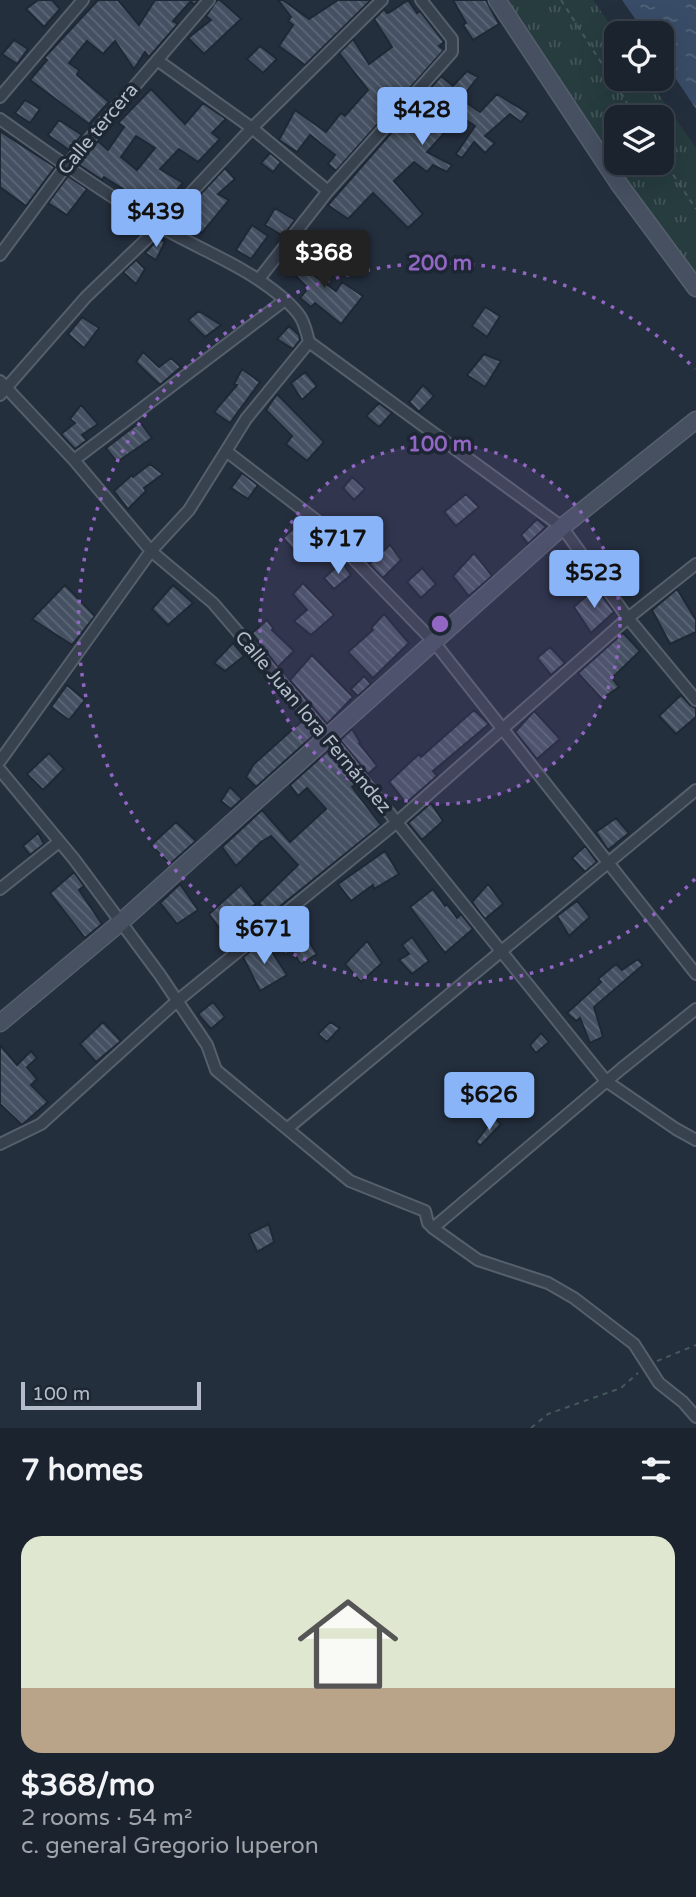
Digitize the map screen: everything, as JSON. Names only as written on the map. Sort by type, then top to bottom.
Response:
[{"type":"main road","points":[[497,0],[619,184],[696,288]]},
{"type":"main road","points":[[0,1023],[121,922],[562,527],[696,420]]},
{"type":"street","points":[[0,97],[83,0]]},
{"type":"street","points":[[2,388],[86,297],[160,226],[251,128],[382,0]]},
{"type":"street","points":[[259,279],[328,191],[452,52],[452,40],[421,0]]},
{"type":"street","name":"Calle tercera","points":[[0,255],[65,167],[205,4]]},
{"type":"street","points":[[158,60],[251,128],[328,191]]},
{"type":"street","points":[[0,120],[65,167],[160,226],[259,279],[305,321],[309,342],[562,527],[628,618],[696,700]]},
{"type":"street","points":[[75,460],[285,300]]},
{"type":"street","points":[[0,761],[151,551],[189,510],[246,419],[309,342]]},
{"type":"street","name":"Calle Juan lora Fernández","points":[[2,388],[75,460],[151,551],[213,603],[328,737],[606,1081],[696,1140]]},
{"type":"street","points":[[226,451],[316,520],[434,642],[696,974]]},
{"type":"street","points":[[1,1141],[41,1124],[177,1001],[397,822],[628,618],[696,564]]},
{"type":"street","points":[[0,770],[121,922],[207,1045],[215,1070],[350,1181],[425,1211],[428,1223],[433,1228],[478,1260],[548,1283],[574,1298],[634,1344],[659,1383],[683,1402],[696,1418]]},
{"type":"street","points":[[288,1128],[696,790]]},
{"type":"street","points":[[0,889],[59,842]]},
{"type":"street","points":[[433,1228],[606,1081],[696,1009]]},
{"type":"path","points":[[561,0],[628,105]]},
{"type":"path","points":[[673,175],[696,209]]},
{"type":"path","points":[[531,1428],[548,1413],[621,1388],[647,1366],[696,1345]]},
{"type":"green space","points":[[497,0],[593,0],[608,21],[604,21],[604,91],[656,91],[666,105],[604,105],[604,155]]},
{"type":"green space","points":[[674,116],[696,148],[696,288],[618,175],[674,175]]},
{"type":"water","points":[[622,0],[696,0],[696,109],[674,76],[674,21],[637,21]]},
{"type":"building","points":[[38,0],[52,0],[60,9],[44,27],[26,9]]},
{"type":"building","points":[[98,0],[118,0],[139,25],[155,0],[199,0],[194,5],[191,1],[173,21],[178,24],[149,57],[145,52],[134,69],[115,41],[103,54],[87,41],[69,63],[79,70],[77,75],[109,102],[89,124],[30,80],[47,60],[44,58]]},
{"type":"building","points":[[217,0],[241,19],[204,54],[188,38],[211,20],[206,16]]},
{"type":"building","points":[[278,0],[283,0],[309,19],[338,0],[371,0],[305,65],[279,46],[293,25],[288,21],[291,17]]},
{"type":"building","points":[[408,0],[444,42],[439,46],[444,50],[336,171],[328,164],[335,155],[310,135],[297,152],[279,140],[295,110],[326,132],[341,113],[345,116],[368,90],[339,53],[353,39],[369,64],[392,47],[374,19],[384,9],[387,13],[390,12]]},
{"type":"building","points":[[453,0],[486,0],[499,24],[473,40],[463,25],[466,23]]},
{"type":"building","points":[[14,40],[28,49],[17,64],[2,54]]},
{"type":"building","points":[[260,46],[277,59],[263,73],[247,59]]},
{"type":"building","points":[[467,71],[478,77],[461,99],[480,112],[497,94],[528,113],[521,122],[510,114],[485,136],[495,143],[485,153],[474,142],[462,158],[456,154],[475,126],[460,116],[427,152],[452,165],[447,172],[433,165],[427,172],[414,162],[394,181],[423,214],[408,228],[373,193],[348,219],[328,205],[441,76],[453,86]]},
{"type":"building","points":[[151,89],[185,124],[203,103],[226,119],[212,133],[220,139],[198,162],[179,149],[160,169],[183,183],[170,197],[174,200],[161,213],[78,164],[98,141],[108,150],[124,127],[118,123]],"holes":[[[136,136],[155,148],[137,170],[121,157]]]},
{"type":"building","points":[[25,100],[40,109],[30,123],[15,113]]},
{"type":"building","points":[[59,120],[82,135],[69,150],[48,135]]},
{"type":"building","points":[[0,131],[55,167],[26,206],[0,187]]},
{"type":"building","points":[[270,153],[281,162],[273,172],[261,163]]},
{"type":"building","points":[[225,168],[235,179],[218,194],[229,200],[202,233],[179,217]]},
{"type":"building","points":[[68,176],[87,189],[67,215],[48,203]]},
{"type":"building","points":[[275,208],[295,220],[283,236],[265,225]]},
{"type":"building","points":[[252,225],[268,236],[251,259],[236,250]]},
{"type":"building","points":[[159,238],[165,242],[156,260],[145,253]]},
{"type":"building","points":[[300,251],[314,261],[307,270],[336,291],[342,282],[363,296],[341,324],[315,303],[311,307],[300,298],[308,288],[285,265]]},
{"type":"building","points":[[136,260],[145,269],[136,284],[123,272]]},
{"type":"building","points":[[485,307],[500,316],[487,337],[472,326]]},
{"type":"building","points":[[199,311],[221,325],[205,337],[188,320]]},
{"type":"building","points":[[82,317],[99,328],[84,348],[68,334]]},
{"type":"building","points":[[289,326],[299,335],[300,340],[293,349],[277,339]]},
{"type":"building","points":[[143,352],[159,367],[171,358],[181,367],[160,385],[136,362]]},
{"type":"building","points":[[484,354],[501,361],[485,387],[467,375]]},
{"type":"building","points":[[242,369],[260,382],[230,423],[214,412],[237,385],[234,384]]},
{"type":"building","points":[[305,372],[317,386],[302,400],[291,383]]},
{"type":"building","points":[[423,385],[434,396],[419,412],[409,402]]},
{"type":"building","points":[[277,394],[324,442],[307,461],[286,444],[292,436],[266,410]]},
{"type":"building","points":[[379,403],[392,413],[379,427],[366,416]]},
{"type":"building","points":[[81,405],[98,424],[82,435],[87,440],[75,449],[61,434],[75,423],[70,419]]},
{"type":"building","points":[[140,422],[152,438],[117,462],[106,448]]},
{"type":"building","points":[[150,464],[163,474],[144,488],[146,491],[128,509],[114,491]]},
{"type":"building","points":[[242,473],[258,485],[248,499],[231,488]]},
{"type":"building","points":[[352,477],[365,489],[354,500],[343,488]]},
{"type":"building","points":[[466,494],[479,507],[456,526],[444,512]]},
{"type":"building","points":[[537,519],[546,527],[528,544],[521,535]]},
{"type":"building","points":[[303,520],[318,533],[297,554],[283,538]]},
{"type":"building","points":[[351,527],[364,536],[353,547],[341,535]]},
{"type":"building","points":[[390,545],[401,560],[383,578],[369,564]]},
{"type":"building","points":[[474,553],[492,576],[469,596],[453,576]]},
{"type":"building","points":[[342,562],[351,575],[334,589],[324,578]]},
{"type":"building","points":[[422,568],[436,584],[421,598],[407,582]]},
{"type":"building","points":[[303,583],[334,615],[311,635],[294,621],[307,610],[293,594]]},
{"type":"building","points":[[65,585],[95,616],[72,645],[32,619]]},
{"type":"building","points":[[173,585],[193,603],[168,625],[152,609]]},
{"type":"building","points":[[596,587],[614,612],[591,633],[574,607]]},
{"type":"building","points":[[677,589],[696,620],[696,632],[670,644],[652,610]]},
{"type":"building","points":[[384,614],[409,643],[373,678],[348,652],[373,630],[371,628]]},
{"type":"building","points":[[267,620],[272,630],[294,651],[278,667],[252,633]]},
{"type":"building","points":[[623,633],[640,651],[612,678],[619,687],[602,699],[578,673]]},
{"type":"building","points":[[233,643],[244,656],[225,671],[214,663]]},
{"type":"building","points":[[550,647],[565,663],[551,675],[537,658]]},
{"type":"building","points":[[312,655],[353,697],[327,724],[290,680]]},
{"type":"building","points":[[364,676],[371,684],[358,696],[351,689]]},
{"type":"building","points":[[67,685],[85,700],[69,720],[51,707]]},
{"type":"building","points":[[681,695],[696,708],[696,717],[676,734],[659,716]]},
{"type":"building","points":[[474,710],[489,724],[433,771],[437,776],[406,803],[389,782]]},
{"type":"building","points":[[534,711],[560,739],[537,759],[515,732]]},
{"type":"building","points":[[303,720],[315,734],[256,787],[246,777],[254,764]]},
{"type":"building","points":[[352,729],[377,766],[368,774],[340,740]]},
{"type":"building","points":[[329,750],[356,784],[352,787],[381,825],[268,916],[259,903],[298,865],[271,836],[236,866],[222,847],[262,810],[290,842],[326,809],[307,788],[298,796],[290,785]]},
{"type":"building","points":[[49,753],[64,769],[43,790],[27,774]]},
{"type":"building","points":[[230,787],[242,799],[231,809],[221,801]]},
{"type":"building","points":[[431,803],[443,821],[422,840],[408,823]]},
{"type":"building","points":[[616,818],[629,833],[608,850],[596,832]]},
{"type":"building","points":[[176,822],[196,841],[170,864],[151,845]]},
{"type":"building","points":[[38,833],[44,844],[30,855],[23,846]]},
{"type":"building","points":[[585,846],[597,862],[585,872],[572,858]]},
{"type":"building","points":[[385,851],[399,874],[374,889],[373,885],[351,901],[338,884]]},
{"type":"building","points":[[74,872],[84,886],[79,890],[102,924],[85,938],[50,893]]},
{"type":"building","points":[[180,884],[198,910],[177,924],[160,903]]},
{"type":"building","points":[[488,884],[503,904],[485,919],[472,902]]},
{"type":"building","points":[[241,885],[256,904],[246,911],[256,927],[232,946],[209,914]]},
{"type":"building","points":[[433,889],[457,918],[461,914],[473,929],[445,953],[410,907]]},
{"type":"building","points":[[577,901],[590,917],[569,936],[557,916]]},
{"type":"building","points":[[293,917],[317,954],[301,964],[277,929]]},
{"type":"building","points":[[412,937],[429,961],[412,974],[399,960],[409,954],[402,945]]},
{"type":"building","points":[[264,940],[287,975],[260,991],[243,957]]},
{"type":"building","points":[[367,941],[382,963],[361,982],[345,964]]},
{"type":"building","points":[[638,959],[643,965],[594,1007],[603,1037],[590,1043],[580,1018],[576,1021],[567,1013],[601,982],[598,979],[616,964],[622,970]]},
{"type":"building","points":[[213,1002],[225,1017],[211,1029],[198,1014]]},
{"type":"building","points":[[103,1022],[121,1041],[96,1062],[80,1044]]},
{"type":"building","points":[[330,1022],[340,1028],[327,1042],[318,1034]]},
{"type":"building","points":[[541,1033],[549,1042],[536,1053],[530,1045]]},
{"type":"building","points":[[0,1045],[17,1065],[31,1051],[37,1058],[27,1067],[37,1079],[31,1085],[48,1102],[22,1125],[0,1104]]},
{"type":"building","points":[[494,1118],[501,1124],[480,1146],[476,1142]]},
{"type":"building","points":[[269,1224],[274,1242],[257,1252],[249,1234]]}]
